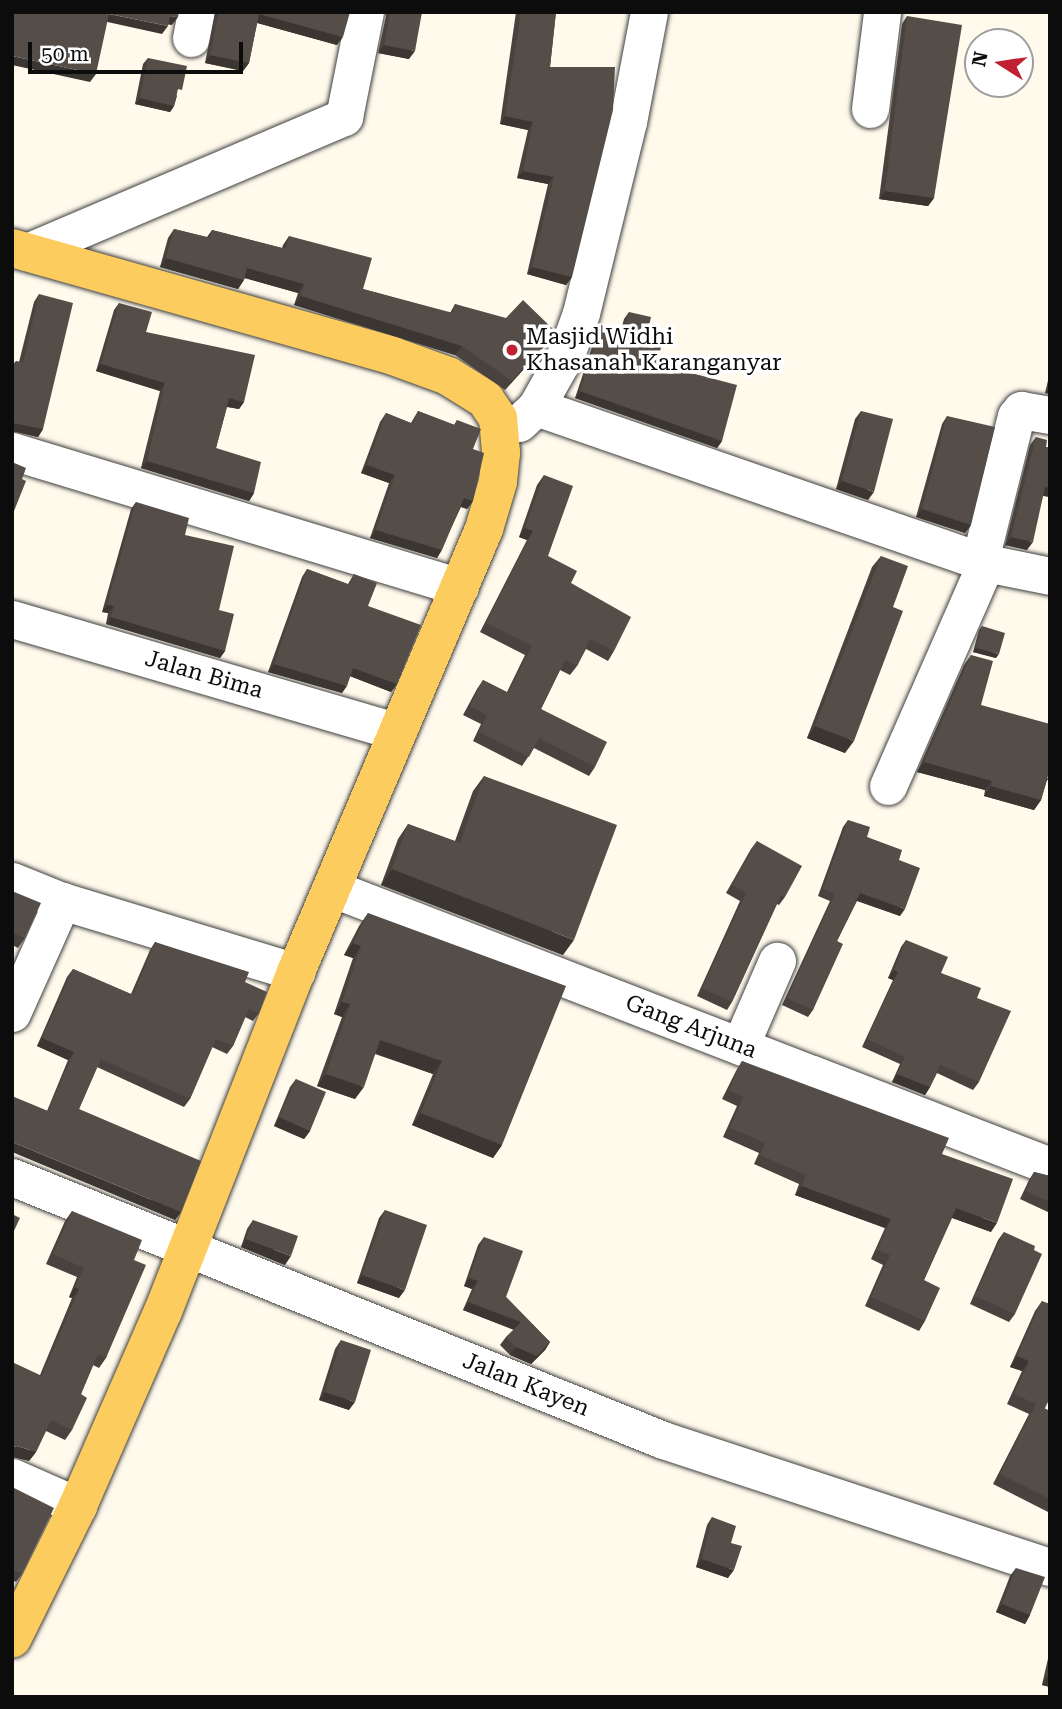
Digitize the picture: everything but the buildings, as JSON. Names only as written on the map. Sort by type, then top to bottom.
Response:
[{"type":"main road","points":[[12,1639],[78,1506],[186,1249],[296,972],[396,731],[460,587],[498,482],[500,440],[498,418],[485,399],[447,376],[20,250]]},
{"type":"street","points":[[20,250],[344,117],[365,12]]},
{"type":"street","points":[[500,440],[536,407],[567,352],[581,313],[628,122],[649,12]]},
{"type":"street","points":[[870,109],[882,12]]},
{"type":"street","points":[[536,407],[983,561],[1050,576]]},
{"type":"street","points":[[888,786],[983,561],[1016,416],[1021,410],[1050,415]]},
{"type":"street","points":[[12,451],[460,587]]},
{"type":"street","name":"Jalan Bima","points":[[12,619],[396,731]]},
{"type":"street","points":[[12,881],[62,901],[296,972]]},
{"type":"street","name":"Gang Arjuna","points":[[331,888],[1050,1166]]},
{"type":"street","points":[[12,1013],[62,901]]},
{"type":"street","points":[[740,1046],[777,961]]},
{"type":"street","name":"Jalan Kayen","points":[[12,1177],[663,1440],[1050,1567]]},
{"type":"street","points":[[12,1477],[78,1506]]},
{"type":"place","name":"Masjid Widhi Khasanah Karanganyar","points":[[512,350]]}]
